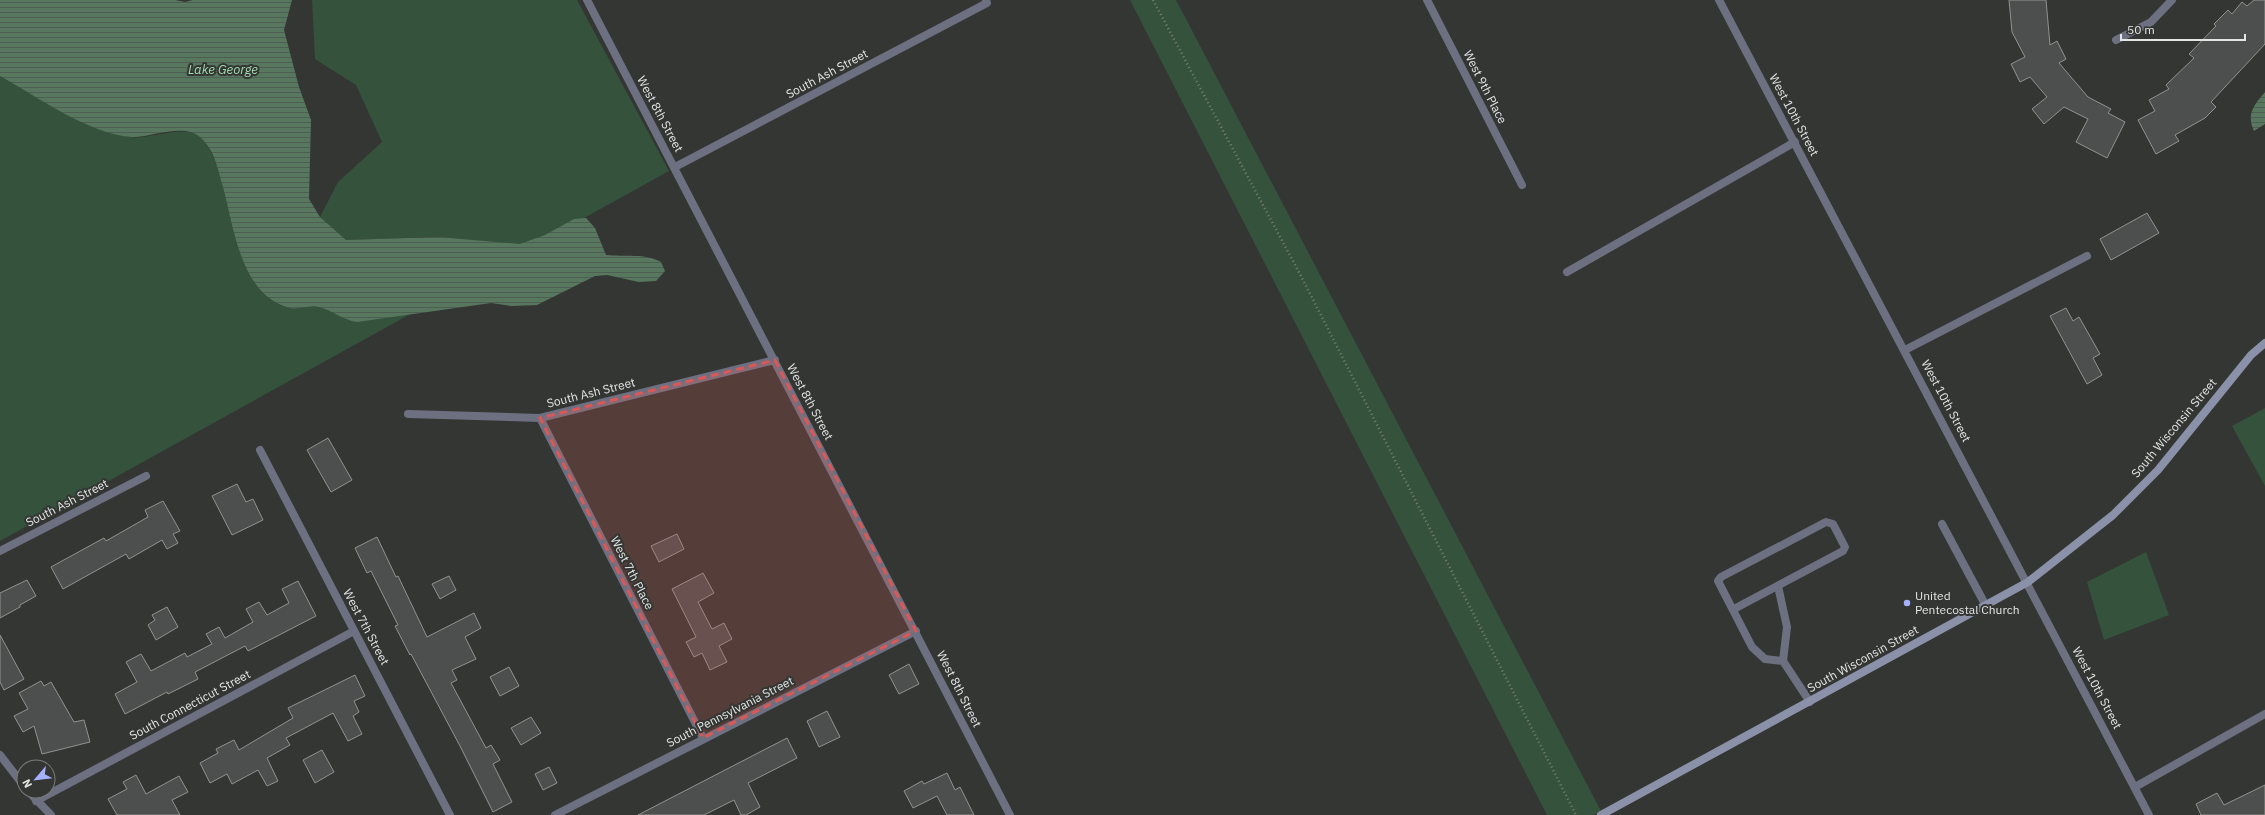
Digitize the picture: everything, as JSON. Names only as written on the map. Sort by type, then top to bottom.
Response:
[{"type":"street","name":"West 8th Street","points":[[587,0],[916,631],[1010,815]]},
{"type":"street","name":"South Ash Street","points":[[675,167],[987,3],[986,0]]},
{"type":"street","name":"West 9th Place","points":[[1427,0],[1522,185]]},
{"type":"street","name":"West 10th Street","points":[[1719,0],[2028,582],[2149,815]]},
{"type":"street","points":[[2116,40],[2151,22],[2172,0]]},
{"type":"street","points":[[1567,272],[1795,142]]},
{"type":"street","points":[[1905,350],[2087,256]]},
{"type":"street","name":"South Wisconsin Street","points":[[1601,815],[2028,582],[2113,515],[2158,470],[2251,355],[2265,343]]},
{"type":"street","name":"South Ash Street","points":[[408,414],[540,418],[775,360]]},
{"type":"street","name":"West 7th Place","points":[[540,418],[703,738]]},
{"type":"street","name":"West 7th Street","points":[[260,450],[450,815]]},
{"type":"street","name":"South Ash Street","points":[[0,551],[146,476]]},
{"type":"street","points":[[1734,609],[1843,551],[1845,547],[1833,524],[1826,522],[1721,577],[1718,581],[1734,609],[1752,648],[1765,659],[1783,661]]},
{"type":"street","points":[[1942,524],[1986,606]]},
{"type":"street","points":[[1778,586],[1787,626],[1783,661],[1810,702]]},
{"type":"street","name":"South Connecticut Street","points":[[36,801],[354,631]]},
{"type":"street","name":"South Pennsylvania Street","points":[[555,815],[703,738],[916,631]]},
{"type":"street","points":[[2135,787],[2265,714]]},
{"type":"street","points":[[0,755],[16,776]]},
{"type":"street","points":[[36,801],[51,815]]},
{"type":"path","points":[[1153,0],[1302,276],[1576,815]]},
{"type":"highlighted area","points":[[775,360],[916,631],[703,738],[540,418]]},
{"type":"shaded area","points":[[312,0],[577,0],[669,171],[0,541],[0,76],[62,112],[112,133],[129,137],[145,137],[172,132],[188,132],[199,136],[208,147],[217,165],[229,203],[240,252],[252,279],[261,291],[272,300],[285,307],[291,308],[306,306],[322,308],[338,314],[348,320],[438,237],[346,240],[320,217],[338,182],[382,142],[356,85],[315,59]]},
{"type":"shaded area","points":[[1130,0],[1176,0],[1601,811],[1594,815],[1547,815]]},
{"type":"shaded area","points":[[2265,408],[2265,486],[2232,426]]},
{"type":"shaded area","points":[[2146,552],[2169,615],[2104,640],[2087,582]]},
{"type":"water","name":"Lake George","points":[[0,0],[175,0],[185,2],[193,0],[292,0],[284,30],[299,87],[311,120],[309,199],[320,217],[346,240],[438,237],[520,244],[545,235],[574,219],[586,218],[595,228],[606,255],[648,257],[661,262],[665,271],[656,281],[639,282],[607,275],[595,276],[537,305],[511,306],[491,303],[357,322],[318,307],[286,307],[271,299],[258,288],[249,273],[241,256],[215,161],[206,143],[194,133],[185,131],[131,137],[98,129],[63,113],[0,76]]},
{"type":"water","points":[[2265,92],[2265,124],[2254,131],[2251,120],[2252,110]]},
{"type":"building","points":[[2009,0],[2046,0],[2050,45],[2057,41],[2066,59],[2059,63],[2088,97],[2111,109],[2108,113],[2125,122],[2107,158],[2076,142],[2088,119],[2064,107],[2044,124],[2032,109],[2047,97],[2030,77],[2020,82],[2011,64],[2025,57],[2012,32]]},
{"type":"building","points":[[2254,0],[2265,0],[2265,44],[2211,102],[2216,107],[2205,118],[2175,135],[2179,141],[2156,154],[2138,120],[2155,111],[2149,100],[2169,89],[2166,85],[2194,58],[2189,54],[2216,26],[2214,24],[2228,10],[2232,14],[2242,2],[2247,6]]},
{"type":"building","points":[[2147,213],[2159,233],[2111,260],[2100,239]]},
{"type":"building","points":[[2066,308],[2073,321],[2079,317],[2100,354],[2093,358],[2102,375],[2087,384],[2050,316]]},
{"type":"building","points":[[328,438],[352,480],[331,492],[307,450]]},
{"type":"building","points":[[237,484],[246,502],[253,499],[263,520],[232,535],[212,496]]},
{"type":"building","points":[[163,501],[180,531],[173,534],[178,543],[167,549],[162,540],[129,559],[126,554],[63,589],[51,567],[104,538],[106,541],[148,517],[145,510]]},
{"type":"building","points":[[677,534],[684,549],[659,562],[651,546]]},
{"type":"building","points":[[377,537],[396,577],[398,576],[427,637],[474,613],[481,628],[465,637],[476,659],[452,670],[457,680],[451,683],[486,748],[491,745],[500,760],[493,764],[512,802],[493,812],[460,746],[395,626],[398,625],[371,571],[367,573],[355,548]]},
{"type":"building","points":[[703,573],[714,593],[698,602],[712,629],[724,623],[732,639],[719,646],[727,662],[710,670],[702,653],[694,657],[686,642],[696,637],[672,589]]},
{"type":"building","points":[[449,576],[456,590],[440,599],[432,584]]},
{"type":"building","points":[[27,580],[36,596],[0,618],[0,593]]},
{"type":"building","points":[[298,581],[316,616],[248,651],[245,646],[195,672],[198,679],[168,694],[167,692],[125,714],[115,694],[137,682],[126,662],[141,654],[151,671],[185,653],[187,657],[212,644],[206,634],[219,627],[225,638],[253,622],[246,609],[259,602],[267,615],[289,603],[282,589]]},
{"type":"building","points":[[167,607],[178,627],[156,640],[148,625],[155,620],[152,615]]},
{"type":"building","points":[[0,635],[24,679],[4,690],[0,682]]},
{"type":"building","points":[[909,664],[919,684],[899,694],[889,675]]},
{"type":"building","points":[[509,667],[519,686],[500,696],[490,677]]},
{"type":"building","points":[[355,675],[365,696],[354,701],[359,712],[353,716],[362,734],[348,741],[333,713],[286,738],[290,745],[267,758],[278,781],[267,786],[258,770],[232,784],[227,774],[210,783],[200,763],[218,753],[216,749],[234,740],[239,750],[293,718],[288,708]]},
{"type":"building","points":[[41,681],[44,686],[51,682],[74,722],[84,720],[90,742],[42,754],[34,726],[23,732],[14,716],[28,709],[19,693]]},
{"type":"building","points":[[827,711],[840,737],[819,747],[807,721]]},
{"type":"building","points":[[531,717],[541,733],[521,745],[511,728]]},
{"type":"building","points":[[787,738],[797,758],[748,783],[760,807],[746,815],[741,815],[734,800],[704,815],[638,815]]},
{"type":"building","points":[[322,750],[334,772],[315,783],[303,760]]},
{"type":"building","points":[[549,767],[557,783],[543,790],[535,774]]},
{"type":"building","points":[[947,773],[955,790],[960,787],[974,815],[947,815],[937,796],[913,808],[904,791],[922,781],[924,784]]},
{"type":"building","points":[[136,775],[146,794],[179,776],[188,792],[172,800],[180,815],[117,815],[108,799],[127,789],[123,782]]},
{"type":"building","points":[[2265,785],[2265,815],[2201,815],[2196,804],[2217,793],[2224,805]]},
{"type":"place","name":"United Pentecostal Church","points":[[1907,603]]}]
